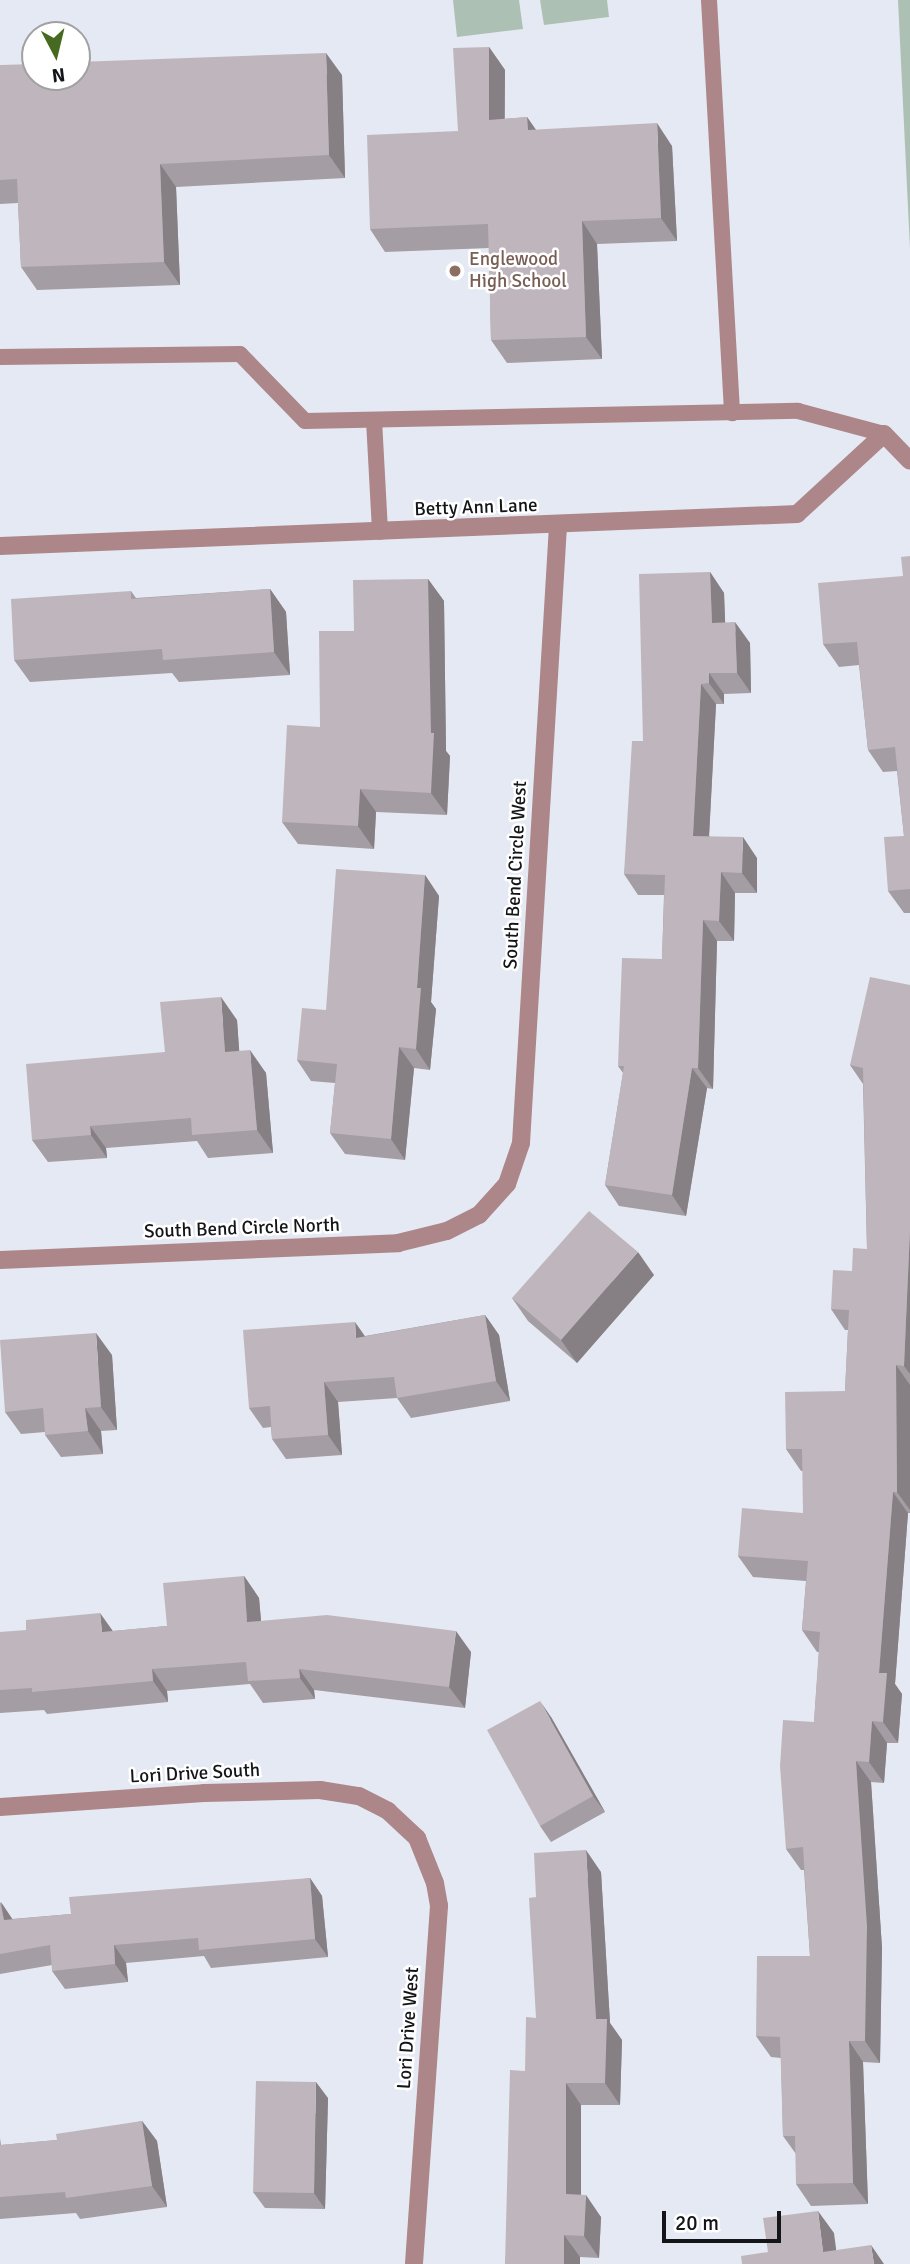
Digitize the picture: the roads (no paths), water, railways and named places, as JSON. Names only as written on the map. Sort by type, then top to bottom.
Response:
[{"type":"street","points":[[884,434],[910,461]]},
{"type":"street","name":"Betty Ann Lane","points":[[0,546],[558,526],[797,514],[884,434]]},
{"type":"street","name":"South Bend Circle West","points":[[480,1215],[507,1184],[521,1143],[558,526]]},
{"type":"street","name":"South Bend Circle North","points":[[0,1259],[398,1243],[447,1231],[480,1215]]},
{"type":"street","name":"Lori Drive South","points":[[0,1807],[204,1793],[320,1790],[359,1796],[388,1811]]},
{"type":"street","name":"Lori Drive West","points":[[388,1811],[417,1838],[435,1883],[439,1906],[414,2264]]},
{"type":"lane","points":[[709,0],[732,413]]},
{"type":"lane","points":[[0,357],[240,355],[305,421],[798,411],[884,434]]},
{"type":"lane","points":[[374,420],[380,532]]},
{"type":"place","name":"Englewood High School","points":[[455,271]]}]
